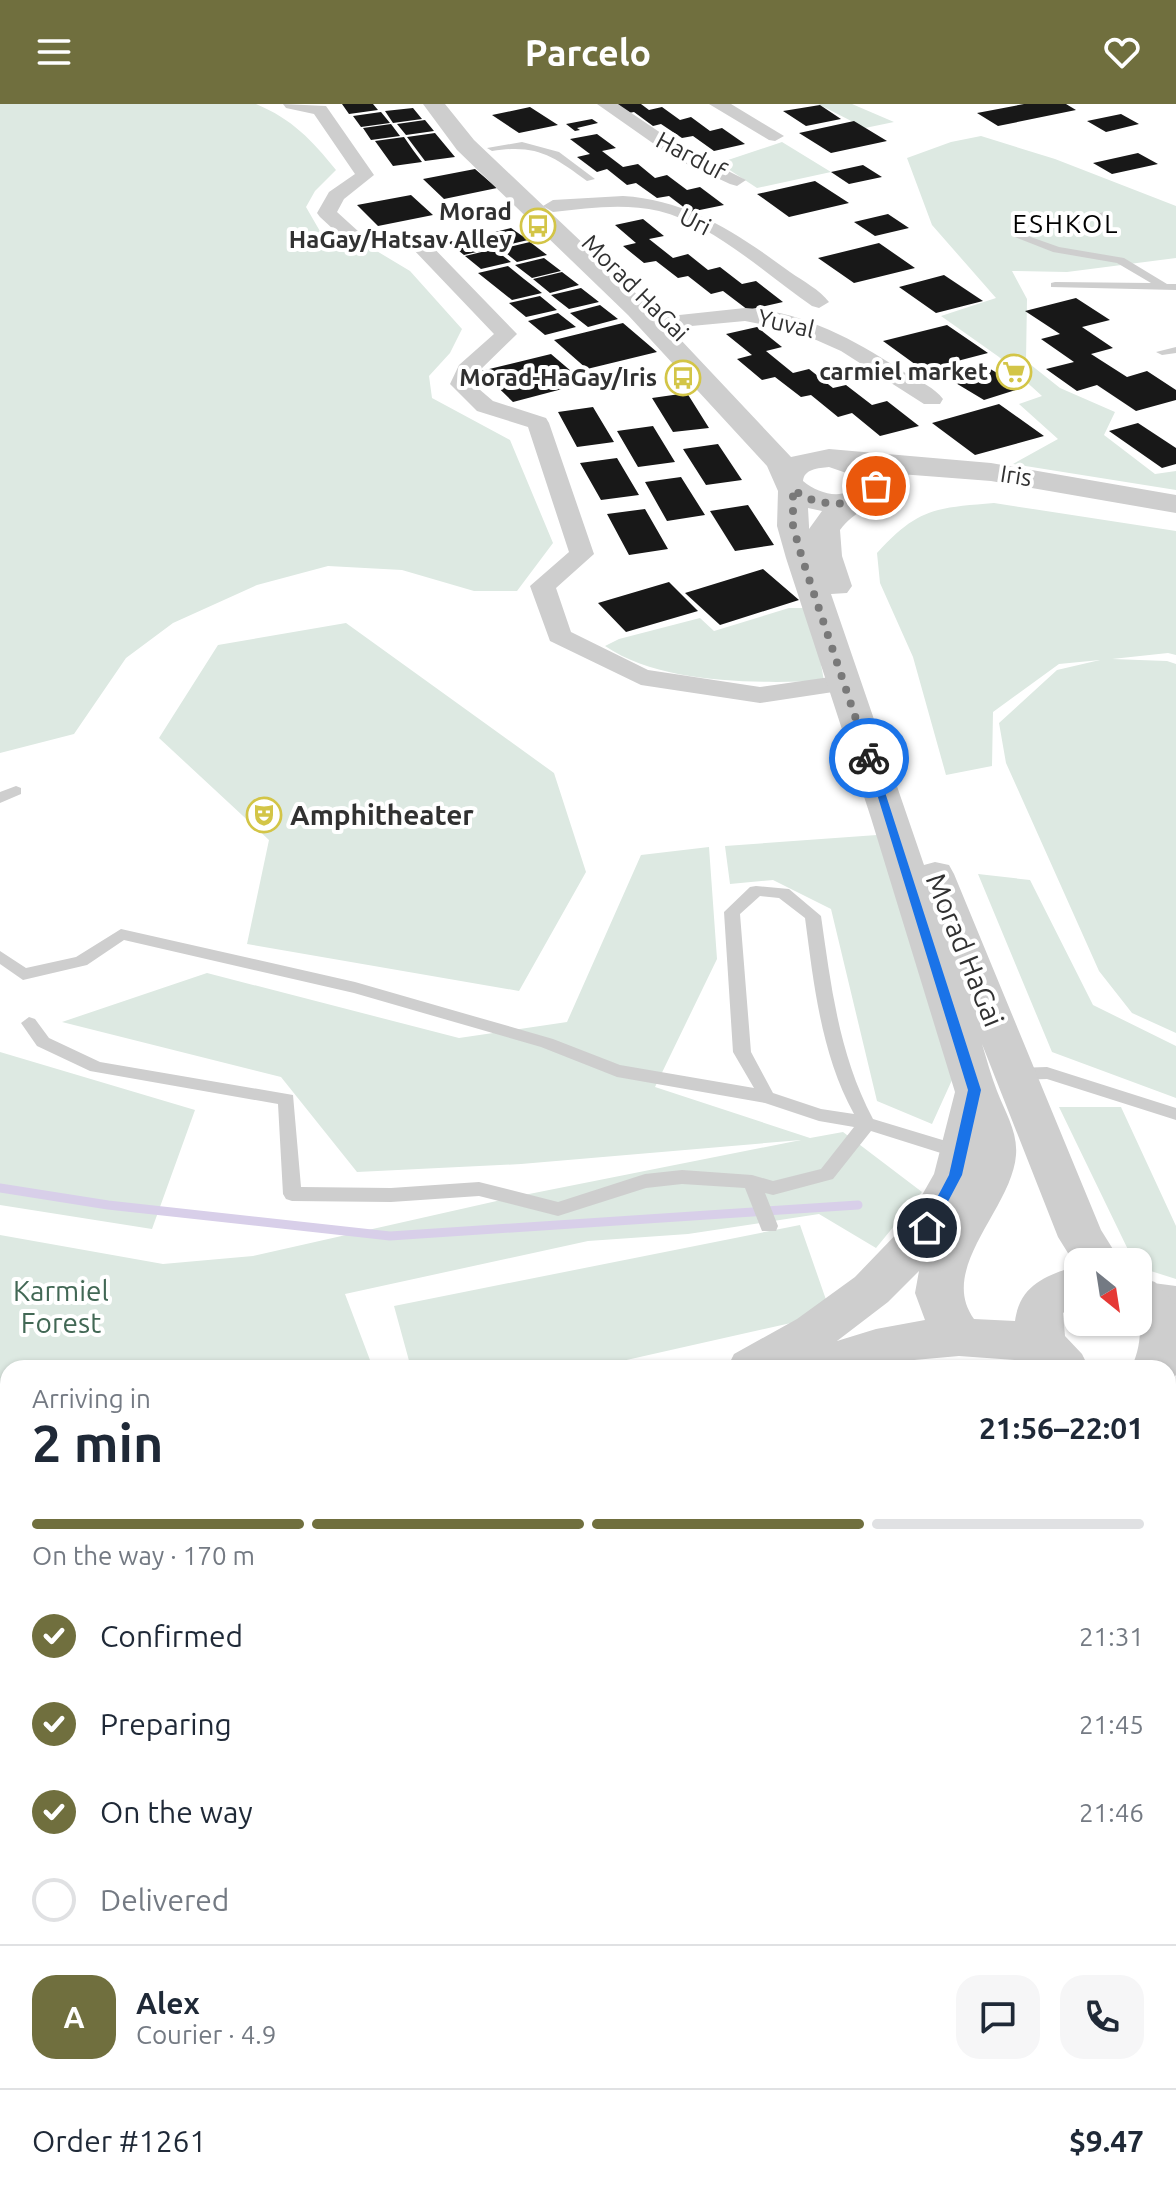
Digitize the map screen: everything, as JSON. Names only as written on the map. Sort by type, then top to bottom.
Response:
[{"type":"street","points":[[292,104],[320,110],[365,175],[336,196],[327,213],[353,237],[418,243],[506,334],[467,370],[461,384],[485,406],[538,423],[582,554],[543,586],[559,636],[641,677],[760,695],[844,683]]},
{"type":"street","name":"Morad HaGai","points":[[434,104],[464,142],[654,325],[729,405],[791,482],[793,526],[844,683],[995,1082],[1088,1248]]},
{"type":"street","name":"Morad HaGai","points":[[453,104],[492,148],[670,322],[792,447],[839,461]]},
{"type":"street","name":"Harduf","points":[[606,104],[680,154],[737,180]]},
{"type":"street","points":[[718,104],[775,136]]},
{"type":"street","name":"Uri","points":[[553,206],[605,200],[655,205],[690,216],[819,302]]},
{"type":"street","name":"Yuval","points":[[670,322],[722,315],[757,315],[819,330],[932,399]]},
{"type":"street","points":[[791,482],[800,464],[839,461],[864,467],[877,480],[862,497]]},
{"type":"street","name":"Iris","points":[[839,461],[991,472],[1176,504]]},
{"type":"street","name":"Iris","points":[[791,482],[806,498],[821,502],[862,497],[935,481],[971,481],[1176,519]]},
{"type":"street","points":[[826,556],[856,521],[879,506],[919,494],[1003,487]]},
{"type":"street","name":"Morad HaGai","points":[[862,497],[835,515],[824,530],[826,556],[913,817],[995,1082],[991,1123],[994,1156],[964,1180],[937,1292],[946,1315],[961,1337]]},
{"type":"street","points":[[766,1360],[841,1315],[878,1285],[914,1249],[941,1207],[964,1180],[995,1082]]},
{"type":"street","points":[[1054,1356],[1037,1329],[1038,1313],[1045,1300],[1064,1288]]},
{"type":"street","points":[[1152,1297],[1176,1300]]},
{"type":"street","points":[[1152,1306],[1163,1320],[1168,1337],[1164,1360]]},
{"type":"street","points":[[839,1360],[881,1345],[961,1337],[1015,1339],[1054,1356]]},
{"type":"lane","points":[[492,148],[518,143],[536,144],[551,150],[590,179]]},
{"type":"lane","points":[[1105,215],[1031,230],[1020,237],[1057,250],[1120,260],[1163,286]]},
{"type":"lane","points":[[1055,285],[1176,287]]},
{"type":"lane","points":[[1162,352],[1176,350]]},
{"type":"lane","points":[[0,798],[16,791]]},
{"type":"lane","points":[[767,1097],[742,1052],[732,912],[756,891],[783,893],[813,916],[836,1054],[851,1097],[867,1123]]},
{"type":"lane","points":[[0,956],[23,974],[81,961],[121,934],[355,988],[547,1043],[617,1071],[767,1097],[819,1115],[867,1123],[964,1180]]},
{"type":"lane","points":[[29,1023],[43,1042],[96,1067],[287,1099],[292,1194],[360,1196],[479,1189],[558,1209],[645,1181],[682,1177],[752,1182],[773,1188],[827,1174],[867,1123]]},
{"type":"lane","points":[[995,1082],[1047,1073],[1176,1114]]},
{"type":"lane","points":[[752,1182],[769,1226]]},
{"type":"green space","points":[[0,104],[256,104],[280,116],[310,140],[336,170],[315,191],[306,207],[321,233],[338,242],[375,250],[410,271],[462,329],[450,353],[429,376],[432,398],[510,440],[553,543],[517,591],[474,591],[402,570],[328,566],[257,585],[173,623],[126,658],[74,734],[0,753]]},
{"type":"green space","points":[[818,104],[852,104],[894,122],[865,128]]},
{"type":"green space","points":[[981,136],[1055,159],[1176,206],[1176,258],[1067,272],[1012,271],[1027,299],[1026,361],[1060,388],[1115,412],[1104,435],[1155,474],[1176,471],[1176,490],[1013,464],[1058,439],[1019,404],[1042,396],[999,357],[941,316],[996,298],[932,225],[907,158],[951,142]]},
{"type":"green space","points":[[782,142],[831,172],[757,188],[719,163]]},
{"type":"green space","points":[[994,503],[1176,531],[1176,655],[1168,653],[1112,659],[1176,664],[1176,1033],[1132,1013],[1099,971],[1006,763],[999,723],[1057,670],[1100,660],[1059,664],[993,712],[992,766],[946,775],[913,657],[880,583],[877,553],[904,527],[942,509]]},
{"type":"green space","points":[[789,608],[811,608],[824,681],[741,681],[682,675],[628,659],[605,646],[619,639],[700,618],[714,631]]},
{"type":"green space","points":[[346,623],[554,773],[586,872],[519,991],[247,944],[269,840],[159,738],[218,645]]},
{"type":"green space","points":[[877,835],[952,1080],[932,1124],[877,1101],[831,909],[773,880],[730,884],[725,846]]},
{"type":"green space","name":"Karmiel Forest","points":[[709,847],[717,959],[655,1087],[810,1138],[843,1132],[922,1192],[876,1248],[819,1214],[688,1234],[588,1241],[345,1294],[370,1360],[0,1360],[0,1235],[163,1264],[253,1256],[519,1196],[801,1140],[521,1164],[357,1172],[281,1077],[62,1022],[207,973],[459,1038],[567,1022],[641,855]]},
{"type":"green space","points":[[978,874],[1030,880],[1093,1005],[1176,1046],[1176,1098],[1052,1052]]},
{"type":"green space","points":[[0,1052],[195,1110],[152,1229],[0,1205]]},
{"type":"green space","points":[[1059,1107],[1121,1107],[1176,1226],[1176,1279],[1152,1271],[1152,1248],[1127,1248]]},
{"type":"green space","points":[[800,1225],[831,1314],[627,1360],[409,1360],[394,1306]]},
{"type":"building","points":[[342,104],[373,104],[378,110],[349,114]]},
{"type":"building","points":[[609,104],[641,104],[649,110],[662,107],[680,120],[691,117],[710,131],[722,128],[745,144],[714,151],[693,136],[682,138],[661,124],[653,126],[634,112],[623,114]]},
{"type":"building","points":[[1024,104],[1066,104],[1076,110],[998,126],[977,113]]},
{"type":"building","points":[[820,105],[841,119],[806,126],[783,111]]},
{"type":"building","points":[[530,107],[558,125],[519,133],[492,115]]},
{"type":"building","points":[[413,108],[422,119],[393,123],[385,111]]},
{"type":"building","points":[[381,112],[390,123],[361,127],[353,116]]},
{"type":"building","points":[[1121,114],[1139,124],[1106,132],[1087,121]]},
{"type":"building","points":[[592,119],[598,123],[575,131],[566,124]]},
{"type":"building","points":[[425,120],[434,131],[406,135],[397,124]]},
{"type":"building","points":[[854,121],[887,141],[831,153],[799,133]]},
{"type":"building","points":[[391,124],[400,136],[371,140],[363,128]]},
{"type":"building","points":[[435,133],[455,157],[425,161],[407,137]]},
{"type":"building","points":[[597,134],[616,148],[602,151],[623,167],[638,164],[655,178],[667,175],[687,190],[700,187],[724,205],[690,212],[669,196],[657,198],[636,183],[627,185],[607,169],[597,172],[577,157],[590,154],[570,139]]},
{"type":"building","points":[[404,137],[422,162],[393,166],[375,141]]},
{"type":"building","points":[[1138,153],[1158,164],[1112,174],[1093,163]]},
{"type":"building","points":[[863,165],[882,177],[849,184],[831,172]]},
{"type":"building","points":[[475,169],[497,188],[444,199],[423,179]]},
{"type":"building","points":[[815,181],[849,203],[789,217],[757,194]]},
{"type":"building","points":[[411,195],[433,215],[378,226],[357,205]]},
{"type":"building","points":[[888,214],[909,228],[875,236],[854,222]]},
{"type":"building","points":[[643,219],[664,236],[649,239],[673,258],[688,254],[708,270],[720,267],[742,284],[756,281],[783,302],[748,310],[723,291],[711,294],[688,276],[678,278],[656,261],[644,263],[623,246],[636,243],[615,225]]},
{"type":"building","points":[[511,228],[528,240],[499,247],[483,235]]},
{"type":"building","points":[[477,236],[493,248],[464,255],[448,242]]},
{"type":"building","points":[[530,242],[547,255],[517,262],[501,249]]},
{"type":"building","points":[[879,243],[915,268],[854,283],[818,258]]},
{"type":"building","points":[[494,249],[511,262],[481,269],[465,256]]},
{"type":"building","points":[[544,258],[561,271],[532,278],[515,265]]},
{"type":"building","points":[[508,266],[542,293],[512,300],[478,273]]},
{"type":"building","points":[[562,272],[579,285],[550,293],[533,279]]},
{"type":"building","points":[[944,275],[983,301],[936,313],[899,287]]},
{"type":"building","points":[[581,288],[599,302],[569,309],[551,295]]},
{"type":"building","points":[[540,296],[557,310],[526,317],[509,303]]},
{"type":"building","points":[[1076,298],[1110,320],[1082,327],[1113,348],[1091,354],[1127,377],[1147,371],[1176,390],[1176,400],[1136,411],[1097,385],[1077,391],[1046,369],[1074,362],[1041,339],[1060,334],[1025,311]]},
{"type":"building","points":[[600,305],[618,319],[588,327],[570,313]]},
{"type":"building","points":[[558,313],[576,327],[545,335],[528,321]]},
{"type":"building","points":[[623,323],[657,352],[587,369],[554,340]]},
{"type":"building","points":[[947,325],[988,353],[923,370],[883,341]]},
{"type":"building","points":[[757,327],[782,347],[766,351],[793,373],[809,369],[833,388],[846,385],[872,405],[887,401],[919,426],[880,436],[852,413],[838,417],[811,395],[801,397],[775,377],[762,380],[737,359],[752,355],[726,334]]},
{"type":"building","points":[[551,354],[585,383],[513,402],[481,371]]},
{"type":"building","points":[[987,367],[1022,388],[984,400],[949,379]]},
{"type":"building","points":[[687,393],[709,428],[673,432],[652,398]]},
{"type":"building","points":[[999,404],[1044,436],[975,455],[932,423]]},
{"type":"building","points":[[593,407],[614,442],[577,447],[558,412]]},
{"type":"building","points":[[1138,423],[1176,448],[1176,464],[1162,468],[1109,431]]},
{"type":"building","points":[[653,426],[675,462],[638,467],[617,431]]},
{"type":"building","points":[[718,444],[742,480],[706,485],[683,449]]},
{"type":"building","points":[[617,458],[639,495],[601,500],[580,463]]},
{"type":"building","points":[[681,477],[705,515],[667,521],[645,482]]},
{"type":"building","points":[[748,505],[774,545],[735,551],[710,511]]},
{"type":"building","points":[[645,509],[668,549],[629,555],[607,514]]},
{"type":"building","points":[[763,569],[799,600],[720,625],[685,593]]},
{"type":"building","points":[[669,582],[698,611],[626,632],[598,603]]},
{"type":"waterway","points":[[0,1188],[108,1205],[390,1236],[858,1205]]},
{"type":"way so far","points":[[869,758],[802,558],[793,526],[793,489],[806,498],[836,503],[864,498],[876,486]]},
{"type":"place","name":"Morad HaGay/Hatsav Alley","points":[[538,226]]},
{"type":"place","name":"carmiel market","points":[[1014,372]]},
{"type":"place","name":"Morad-HaGay/Iris","points":[[683,378]]},
{"type":"place","name":"Amphitheater","points":[[264,815]]},
{"type":"district","name":"ESHKOL","points":[[1066,224]]},
{"type":"route","points":[[869,758],[975,1090],[956,1175],[927,1228]]}]
